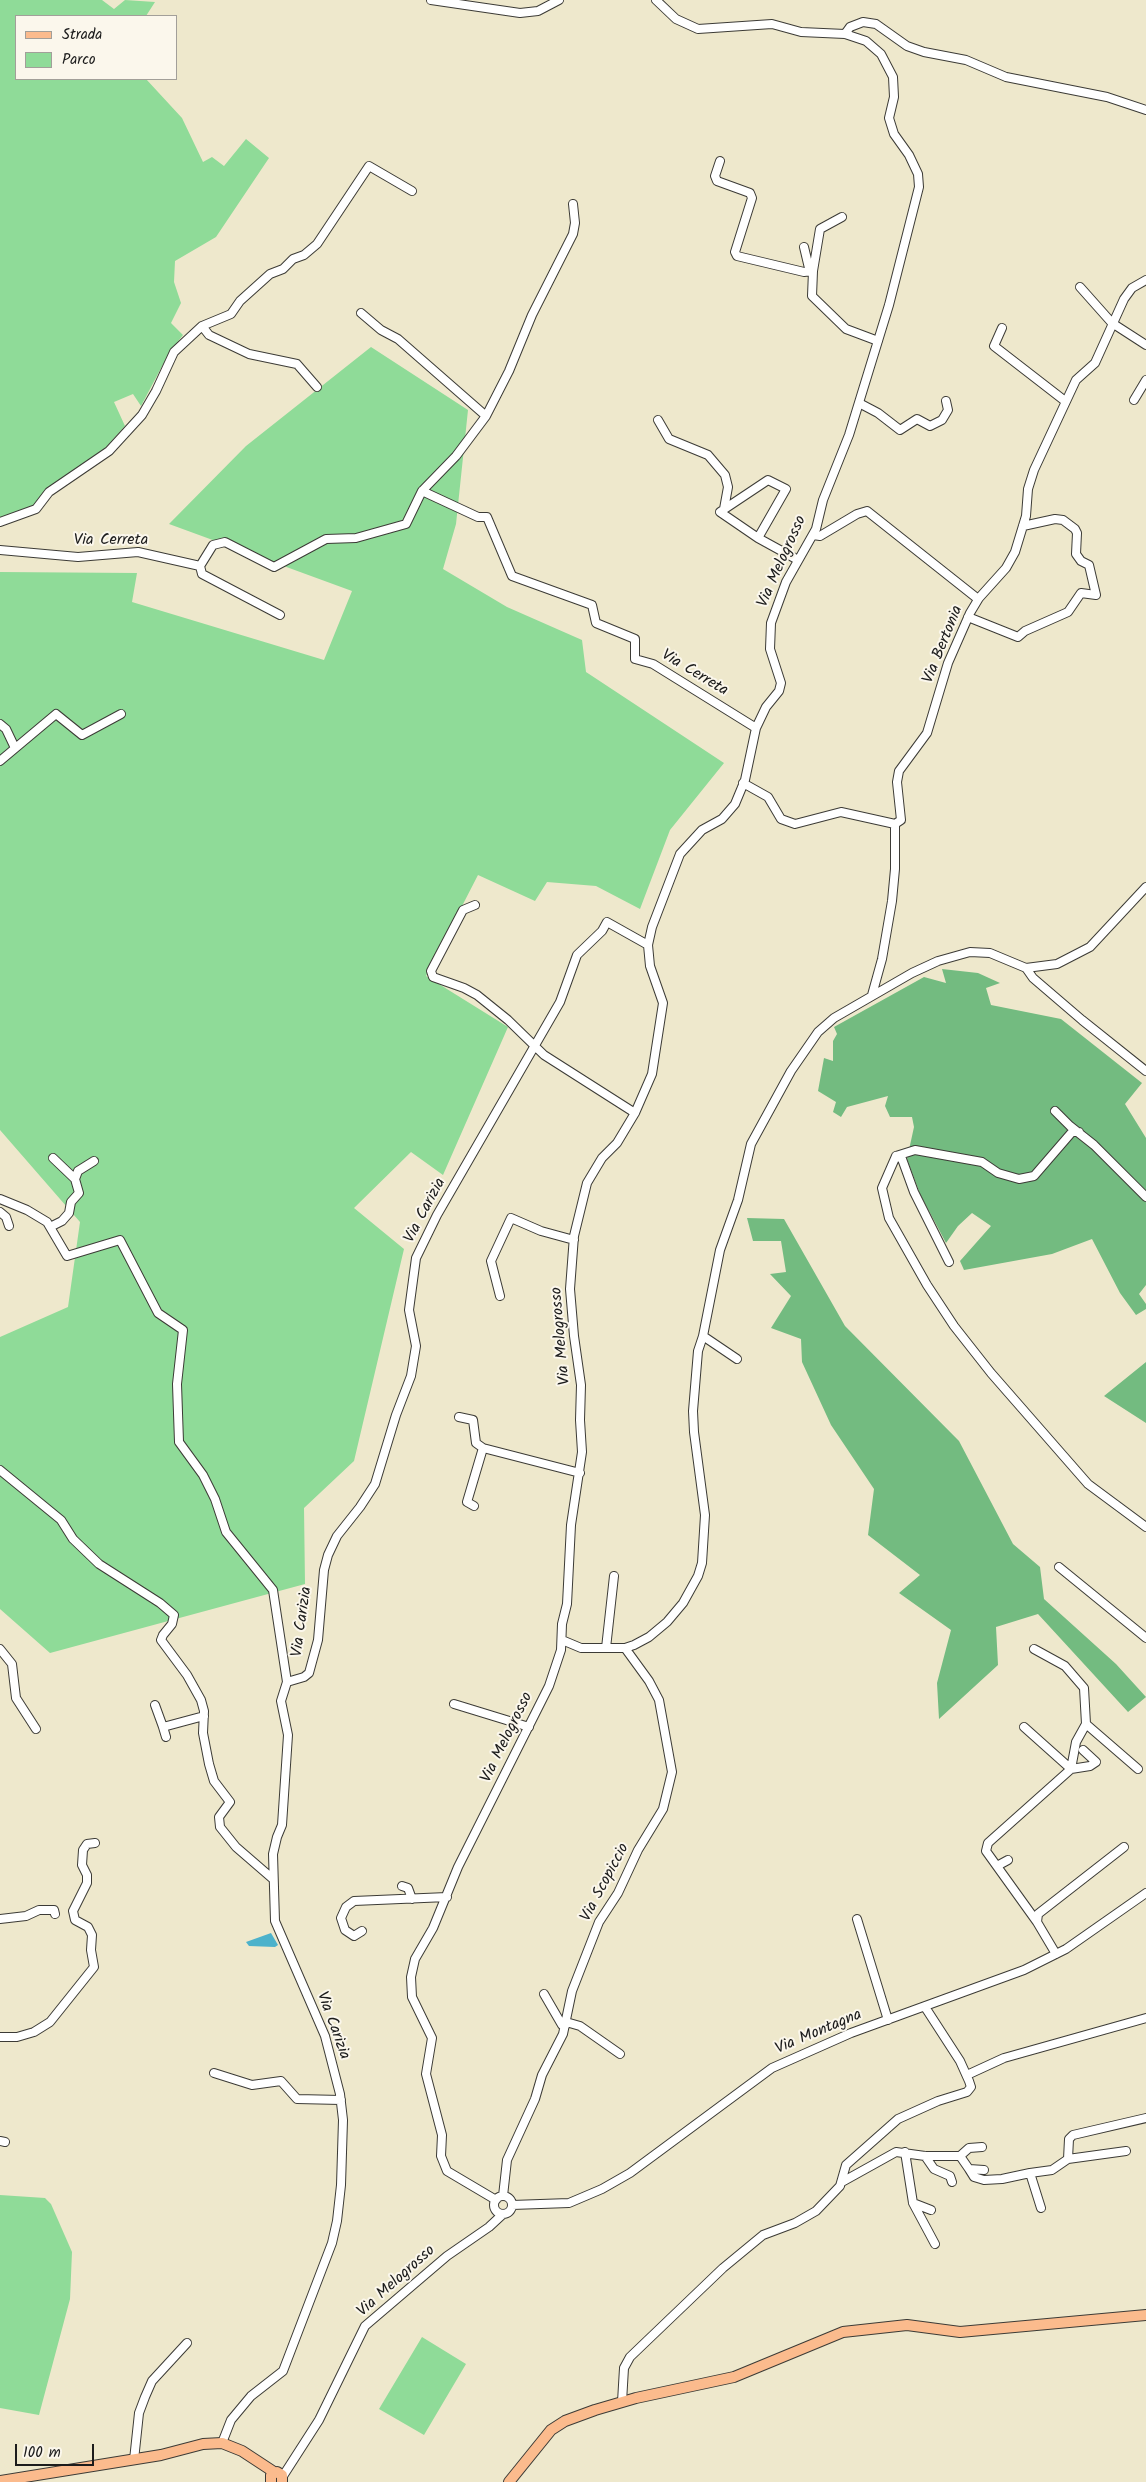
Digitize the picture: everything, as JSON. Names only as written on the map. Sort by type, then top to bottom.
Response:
[{"type":"main road","points":[[509,2482],[551,2430],[564,2421],[622,2402],[734,2377],[843,2332],[907,2325],[960,2332],[1146,2315]]},
{"type":"main road","points":[[0,2481],[134,2460],[203,2444],[222,2443],[242,2450],[276,2477]]},
{"type":"street","points":[[432,0],[520,14],[538,11],[559,0]]},
{"type":"street","name":"Via Melogrosso","points":[[500,2198],[447,2171],[441,2156],[442,2134],[426,2074],[432,2038],[412,1997],[411,1977],[415,1959],[433,1928],[458,1867],[529,1727],[556,1669],[562,1650],[562,1624],[567,1604],[571,1525],[582,1452],[580,1420],[581,1385],[570,1289],[574,1240],[587,1183],[602,1158],[617,1144],[635,1113],[652,1074],[663,1003],[650,966],[648,945],[652,928],[680,854],[702,830],[722,818],[735,804],[743,783],[756,728],[766,707],[779,692],[780,682],[770,649],[771,623],[786,582],[813,535],[823,500],[849,435],[889,305],[919,187],[918,174],[909,155],[894,134],[889,118],[894,97],[894,77],[881,54],[866,41],[845,34],[801,32],[772,24],[698,29],[676,19],[656,0]]},
{"type":"street","points":[[845,34],[850,27],[862,22],[876,24],[907,46],[924,52],[966,60],[1006,78],[1107,97],[1146,110]]},
{"type":"street","points":[[720,161],[715,176],[717,181],[750,193],[752,198],[736,252],[737,256],[804,272],[813,271]]},
{"type":"street","points":[[0,522],[36,509],[49,492],[109,451],[142,415],[156,391],[174,352],[202,326],[231,314],[240,301],[270,274],[283,269],[293,259],[304,255],[317,244],[370,166],[412,191]]},
{"type":"street","points":[[280,615],[202,574],[200,566],[213,544],[225,542],[274,567],[326,539],[356,538],[406,524],[422,491],[456,456],[486,416],[573,234],[575,223],[573,204]]},
{"type":"street","points":[[842,217],[820,229],[813,271],[812,296],[846,329],[878,341]]},
{"type":"street","points":[[804,247],[809,268],[813,271]]},
{"type":"street","name":"Via Bertonia","points":[[872,995],[882,959],[892,901],[895,868],[895,824],[901,820],[897,782],[899,771],[927,733],[948,663],[968,617],[978,599],[1006,568],[1015,552],[1024,526],[1028,489],[1034,470],[1065,401],[1076,380],[1096,363],[1124,298],[1132,288],[1146,280]]},
{"type":"street","points":[[1080,287],[1112,323],[1146,345]]},
{"type":"street","points":[[362,313],[382,330],[398,339],[486,416]]},
{"type":"street","points":[[202,326],[209,335],[249,354],[297,364],[317,387]]},
{"type":"street","points":[[1002,328],[994,346],[1065,401]]},
{"type":"street","points":[[1134,400],[1146,380]]},
{"type":"street","points":[[859,403],[878,413],[900,430],[917,419],[930,426],[942,420],[948,410],[946,401]]},
{"type":"street","points":[[658,420],[669,439],[708,455],[725,475],[728,487],[724,509]]},
{"type":"street","points":[[758,538],[786,489],[768,480],[720,512],[758,538],[798,560]]},
{"type":"street","name":"Via Cerreta","points":[[422,491],[478,517],[487,517],[512,576],[592,605],[596,623],[635,639],[635,660],[653,664],[756,728]]},
{"type":"street","points":[[813,535],[820,536],[857,514],[867,511],[978,599]]},
{"type":"street","points":[[968,617],[1018,637],[1025,630],[1068,612],[1081,594],[1096,595],[1088,565],[1076,554],[1077,533],[1075,528],[1063,520],[1055,519],[1024,526]]},
{"type":"street","name":"Via Cerreta","points":[[0,550],[78,557],[138,552],[200,566]]},
{"type":"street","points":[[0,760],[56,714],[82,734],[121,714]]},
{"type":"street","points":[[0,724],[6,729],[15,748]]},
{"type":"street","points":[[743,783],[768,798],[781,819],[795,824],[841,812],[895,824]]},
{"type":"street","points":[[562,1640],[581,1648],[625,1648],[634,1646],[649,1637],[667,1622],[695,1584],[702,1563],[705,1515],[693,1411],[698,1351],[703,1336],[720,1250],[738,1200],[751,1144],[791,1071],[818,1032],[834,1018],[872,995],[930,965],[970,952],[990,953],[1026,968],[1057,964],[1090,948],[1146,887]]},
{"type":"street","points":[[475,905],[463,910],[431,971],[433,978],[464,988],[477,996],[508,1020],[534,1047],[573,1075],[635,1113]]},
{"type":"street","name":"Via Carizia","points":[[222,2443],[231,2420],[246,2402],[283,2371],[332,2243],[337,2221],[341,2185],[343,2120],[341,2100],[325,2036],[275,1921],[273,1854],[282,1825],[288,1735],[281,1701],[287,1682],[304,1677],[309,1673],[318,1640],[324,1570],[328,1555],[337,1536],[375,1484],[396,1415],[411,1376],[416,1346],[409,1310],[416,1258],[560,1002],[577,954],[602,931],[607,922],[648,945]]},
{"type":"street","points":[[1026,968],[1033,978],[1146,1071]]},
{"type":"street","points":[[1055,1111],[1094,1144],[1146,1197]]},
{"type":"street","points":[[1079,1132],[1072,1132],[1034,1176],[1019,1179],[998,1173],[982,1162],[914,1150],[896,1156],[882,1188],[889,1218],[927,1284],[949,1318],[991,1373],[1088,1484],[1146,1526]]},
{"type":"street","points":[[896,1156],[902,1159],[914,1192],[949,1262]]},
{"type":"street","points":[[50,1227],[62,1221],[69,1213],[71,1202],[80,1193],[75,1179],[53,1158]]},
{"type":"street","points":[[75,1179],[78,1171],[94,1161]]},
{"type":"street","points":[[0,1199],[27,1210],[47,1222],[67,1256],[120,1240],[158,1313],[183,1330],[177,1384],[179,1442],[203,1475],[215,1499],[226,1532],[273,1590],[287,1682]]},
{"type":"street","points":[[0,1212],[6,1218],[9,1226]]},
{"type":"street","points":[[500,1296],[491,1261],[511,1218],[541,1231],[574,1240]]},
{"type":"street","points":[[703,1336],[737,1359]]},
{"type":"street","points":[[459,1417],[473,1420],[476,1443],[483,1448],[580,1472]]},
{"type":"street","points":[[474,1506],[467,1502],[483,1448]]},
{"type":"street","points":[[0,1470],[61,1520],[73,1538],[100,1564],[174,1615],[172,1624],[162,1634],[161,1640],[187,1675],[201,1700],[204,1716],[203,1733],[209,1764],[218,1787],[230,1802],[218,1817],[220,1827],[236,1847],[273,1879]]},
{"type":"street","points":[[1059,1567],[1146,1638]]},
{"type":"street","points":[[606,1648],[614,1576]]},
{"type":"street","name":"Via Scopiccio","points":[[500,2198],[508,2160],[535,2099],[542,2075],[566,2024],[572,1991],[599,1922],[618,1893],[638,1850],[663,1808],[670,1785],[672,1772],[659,1700],[649,1681],[625,1648]]},
{"type":"street","points":[[0,1649],[12,1664],[16,1698],[36,1729]]},
{"type":"street","points":[[1034,1650],[1065,1666],[1084,1688],[1086,1724],[1076,1742],[1071,1769]]},
{"type":"street","points":[[155,1704],[166,1737]]},
{"type":"street","points":[[454,1704],[529,1727]]},
{"type":"street","points":[[163,1726],[204,1716]]},
{"type":"street","points":[[1086,1724],[1138,1769]]},
{"type":"street","points":[[1024,1727],[1071,1769]]},
{"type":"street","points":[[1056,1954],[1037,1922],[986,1851],[988,1843],[1071,1769],[1090,1766],[1096,1762],[1083,1750]]},
{"type":"street","points":[[0,2037],[17,2037],[34,2032],[50,2022],[94,1967],[91,1950],[93,1938],[88,1928],[74,1920],[74,1912],[87,1883],[87,1876],[82,1865],[83,1850],[87,1844],[95,1843]]},
{"type":"street","points":[[1037,1922],[1038,1914],[1124,1847]]},
{"type":"street","points":[[997,1866],[1008,1860]]},
{"type":"street","points":[[402,1886],[408,1888],[412,1899]]},
{"type":"street","name":"Via Montagna","points":[[512,2205],[569,2203],[602,2189],[630,2174],[772,2068],[806,2051],[1024,1970],[1056,1954],[1146,1893]]},
{"type":"street","points":[[362,1932],[354,1936],[345,1930],[341,1918],[346,1907],[354,1901],[370,1905],[412,1899],[447,1897]]},
{"type":"street","points":[[0,1919],[26,1916],[39,1910],[54,1910],[55,1914]]},
{"type":"street","points":[[857,1919],[888,2020]]},
{"type":"street","points":[[544,1994],[562,2025],[580,2026],[620,2054]]},
{"type":"street","points":[[842,2182],[846,2165],[898,2119],[916,2110],[967,2092],[971,2087],[967,2075],[925,2007]]},
{"type":"street","points":[[967,2075],[1004,2058],[1146,2018]]},
{"type":"street","points":[[214,2073],[252,2085],[281,2081],[297,2099],[341,2100]]},
{"type":"street","points":[[1068,2159],[1069,2139],[1073,2135],[1146,2118]]},
{"type":"street","points":[[622,2402],[624,2368],[630,2357],[723,2268],[763,2236],[795,2223],[816,2211],[842,2182],[896,2152],[925,2156],[960,2156],[969,2148],[982,2147]]},
{"type":"street","points":[[960,2156],[974,2177],[984,2180],[1002,2179],[1052,2170],[1068,2159],[1126,2150]]},
{"type":"street","points":[[905,2152],[913,2203],[935,2244]]},
{"type":"street","points":[[925,2156],[934,2169],[950,2176],[952,2182]]},
{"type":"street","points":[[969,2169],[984,2170]]},
{"type":"street","points":[[1030,2173],[1041,2208]]},
{"type":"street","points":[[500,2198],[508,2198],[512,2205],[510,2210],[503,2214],[495,2208],[500,2198]]},
{"type":"street","points":[[913,2203],[931,2210]]},
{"type":"street","name":"Via Melogrosso","points":[[276,2477],[318,2420],[365,2326],[447,2256],[489,2227],[503,2214]]},
{"type":"street","points":[[134,2460],[139,2413],[152,2382],[187,2343]]},
{"type":"green space","points":[[0,0],[102,0],[114,9],[125,0],[155,2],[147,15],[15,15],[15,80],[147,80],[182,118],[203,162],[212,157],[224,166],[246,139],[269,158],[216,237],[175,261],[174,282],[181,303],[171,323],[183,335],[169,353],[141,406],[133,394],[114,402],[125,426],[99,455],[31,508],[0,518]]},
{"type":"green space","points":[[371,347],[468,410],[456,524],[443,569],[507,607],[582,640],[586,672],[724,763],[670,830],[640,909],[596,886],[547,882],[535,901],[478,875],[426,976],[508,1027],[443,1175],[411,1152],[354,1208],[404,1249],[354,1461],[304,1508],[305,1584],[50,1653],[0,1609],[0,1337],[68,1307],[80,1222],[0,1130],[0,572],[137,573],[132,602],[324,660],[352,591],[169,524],[246,446]]},
{"type":"green space","points":[[942,969],[978,973],[1000,983],[986,988],[991,1005],[1061,1019],[1142,1083],[1125,1104],[1146,1138],[1146,1285],[1139,1294],[1146,1304],[1146,1309],[1136,1315],[1120,1293],[1092,1239],[1052,1254],[964,1270],[960,1261],[991,1226],[972,1213],[958,1226],[946,1243],[920,1194],[907,1159],[914,1127],[912,1117],[890,1117],[885,1106],[888,1096],[847,1107],[841,1117],[833,1112],[836,1102],[818,1091],[824,1058],[833,1061],[833,1041],[837,1034],[834,1027],[924,977],[946,983]]},
{"type":"green space","points":[[747,1218],[784,1219],[845,1326],[959,1441],[1013,1544],[1040,1567],[1044,1599],[1116,1664],[1146,1697],[1128,1712],[1038,1614],[996,1627],[998,1665],[939,1719],[937,1683],[951,1630],[899,1593],[920,1575],[868,1535],[874,1489],[831,1425],[802,1362],[801,1339],[771,1328],[791,1296],[770,1274],[786,1272],[781,1241],[753,1241]]},
{"type":"green space","points":[[1146,1362],[1146,1423],[1104,1396]]},
{"type":"green space","points":[[0,2195],[45,2198],[51,2204],[72,2252],[70,2299],[39,2415],[0,2408]]},
{"type":"green space","points":[[422,2337],[466,2364],[424,2435],[379,2409]]},
{"type":"water","points":[[271,1933],[278,1945],[275,1947],[249,1946],[246,1942]]}]
